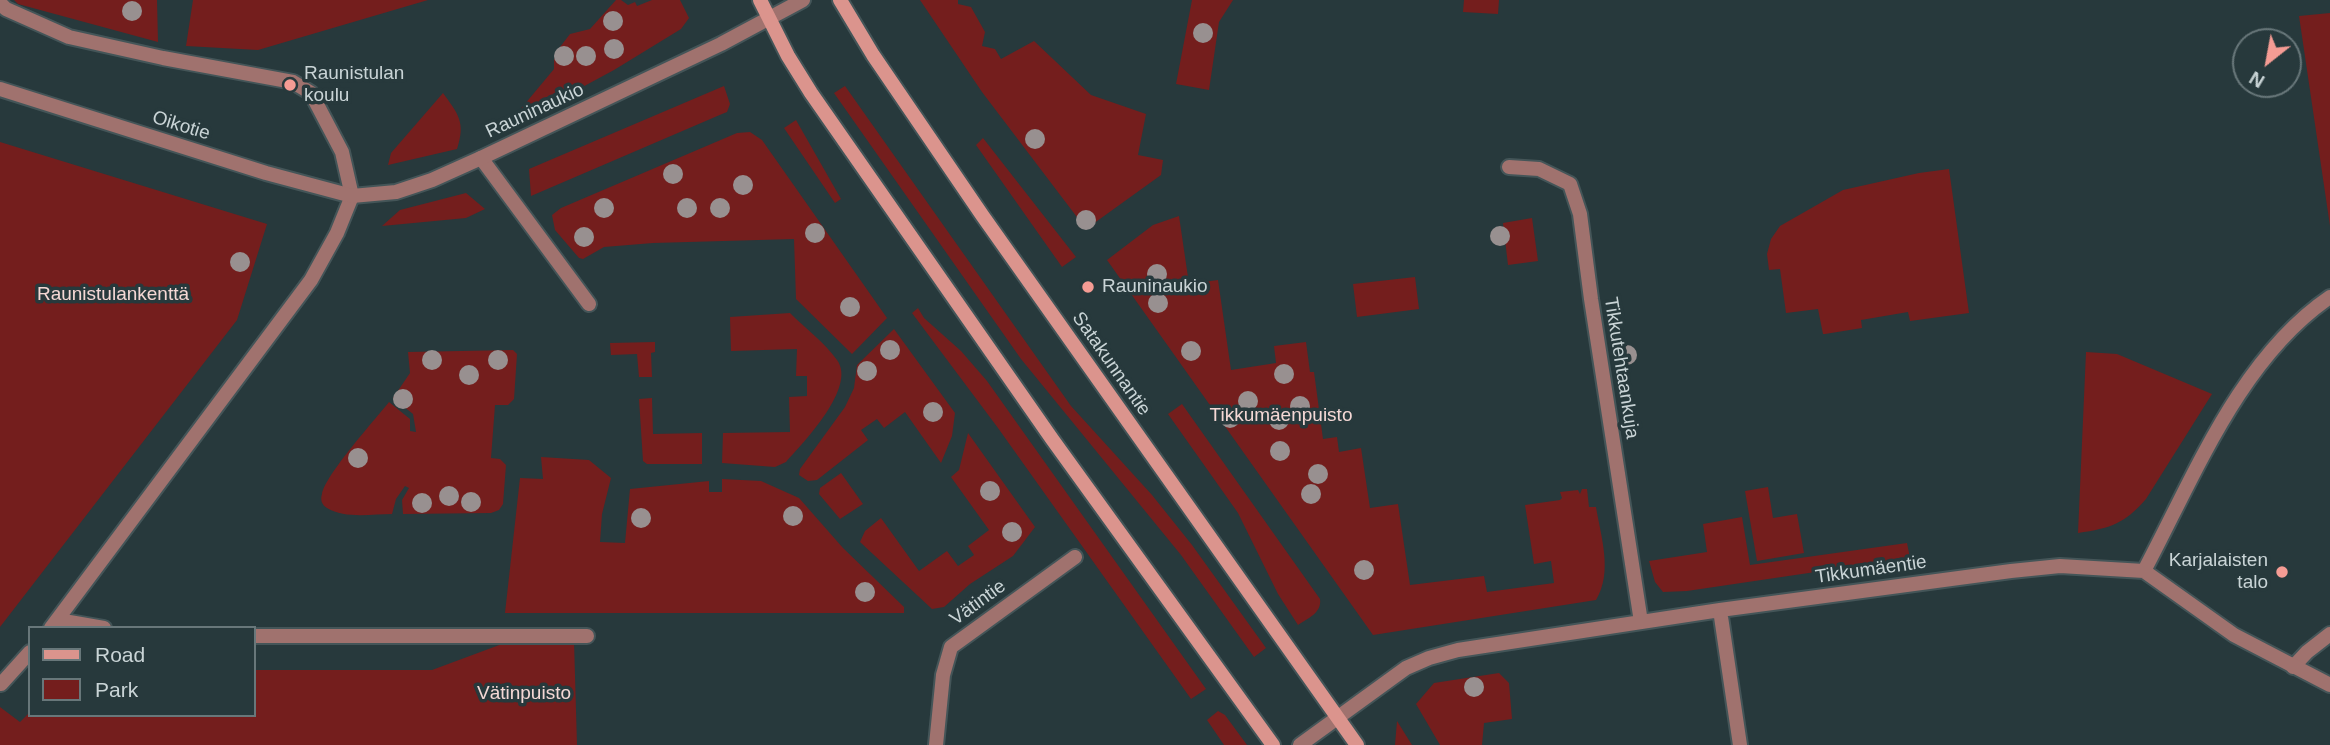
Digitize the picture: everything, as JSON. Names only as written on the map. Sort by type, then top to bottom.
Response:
[{"type":"main road","points":[[760,0],[768,19],[811,93],[1052,439],[1273,745]]},
{"type":"main road","name":"Satakunnantie","points":[[840,0],[873,55],[982,215],[1357,745]]},
{"type":"street","name":"Rauninaukio","points":[[352,196],[396,192],[432,180],[721,44],[803,0]]},
{"type":"street","points":[[0,3],[6,9],[69,37],[293,82],[311,93],[327,123],[342,152],[352,196],[337,233],[311,279],[55,624]]},
{"type":"street","name":"Oikotie","points":[[0,89],[266,173],[352,196]]},
{"type":"street","points":[[481,158],[589,304]]},
{"type":"street","name":"Tikkutehtaankuja","points":[[1508,167],[1539,169],[1570,184],[1580,214],[1641,622]]},
{"type":"street","points":[[2330,297],[2288,332],[2255,372],[2223,422],[2144,571],[2234,635],[2330,685]]},
{"type":"street","name":"Vätintie","points":[[936,745],[943,675],[951,646],[1075,556]]},
{"type":"street","name":"Tikkumäentie","points":[[1300,745],[1406,668],[1429,657],[1458,650],[1720,610],[2060,566],[2144,571]]},
{"type":"street","points":[[1720,610],[1740,745]]},
{"type":"street","points":[[55,624],[80,626]]},
{"type":"street","points":[[2293,667],[2330,634]]},
{"type":"street","points":[[256,636],[587,636]]},
{"type":"street","points":[[1,684],[28,654]]},
{"type":"green space","points":[[14,0],[157,0],[158,42],[18,4]]},
{"type":"green space","points":[[193,0],[428,0],[258,50],[186,46]]},
{"type":"green space","points":[[616,0],[628,5],[635,2],[637,6],[652,0],[680,0],[689,18],[681,29],[614,70],[525,118],[519,111],[554,69],[554,60],[570,34],[590,29]]},
{"type":"green space","points":[[920,0],[958,0],[958,4],[971,7],[985,32],[982,46],[995,49],[1001,59],[1034,41],[1091,95],[1146,114],[1138,155],[1163,160],[1161,175],[1086,229],[982,92]]},
{"type":"green space","points":[[1192,0],[1233,0],[1219,22],[1209,90],[1176,84]]},
{"type":"green space","points":[[1464,0],[1499,0],[1498,14],[1463,12]]},
{"type":"green space","points":[[2330,13],[2330,226],[2302,28],[2299,16]]},
{"type":"green space","points":[[724,86],[730,104],[727,112],[531,196],[529,169]]},
{"type":"green space","points":[[845,86],[1071,406],[1152,495],[1192,545],[1266,648],[1254,657],[1181,555],[1021,359],[834,93]]},
{"type":"green space","points":[[443,93],[459,119],[461,132],[457,149],[388,165],[391,153]]},
{"type":"green space","points":[[796,120],[841,199],[835,203],[784,128]]},
{"type":"green space","points":[[750,132],[762,140],[887,318],[852,354],[796,299],[794,239],[604,247],[583,259],[579,258],[555,230],[552,215],[561,208],[737,133]]},
{"type":"green space","points":[[983,138],[1076,257],[1062,267],[976,145]]},
{"type":"green space","name":"Raunistulankenttä","points":[[0,142],[267,224],[237,320],[0,627]]},
{"type":"green space","points":[[1949,169],[1969,313],[1910,321],[1908,312],[1861,320],[1862,328],[1823,334],[1818,309],[1786,313],[1780,269],[1769,270],[1767,254],[1771,239],[1780,226],[1843,190]]},
{"type":"green space","points":[[466,193],[485,209],[466,218],[382,226],[400,210]]},
{"type":"green space","name":"Tikkumäenpuisto","points":[[1179,216],[1189,284],[1218,280],[1231,370],[1276,363],[1274,346],[1306,342],[1310,372],[1314,372],[1323,439],[1337,437],[1339,452],[1361,448],[1370,508],[1398,504],[1410,585],[1484,576],[1487,592],[1554,583],[1551,561],[1534,564],[1525,505],[1560,500],[1560,492],[1578,490],[1580,494],[1582,489],[1587,489],[1589,507],[1596,507],[1605,566],[1604,578],[1596,600],[1373,635],[1107,260],[1153,225]]},
{"type":"green space","points":[[1532,218],[1538,261],[1508,265],[1503,223]]},
{"type":"green space","points":[[1415,277],[1419,309],[1357,317],[1353,284]]},
{"type":"green space","points":[[918,308],[924,318],[961,351],[987,381],[1206,689],[1191,699],[998,428],[912,313]]},
{"type":"green space","points":[[790,313],[837,360],[841,371],[840,385],[834,399],[826,414],[786,462],[775,467],[722,463],[723,433],[790,432],[789,397],[807,396],[807,376],[796,376],[797,349],[731,351],[730,317]]},
{"type":"green space","points":[[894,329],[955,413],[952,436],[941,463],[905,412],[884,428],[877,419],[861,430],[868,440],[817,480],[808,481],[799,475],[800,469],[845,407],[854,388],[857,365]]},
{"type":"green space","points":[[655,342],[655,352],[651,353],[652,377],[639,377],[637,354],[611,355],[610,343]]},
{"type":"green space","points":[[513,350],[517,354],[514,399],[508,405],[495,405],[491,458],[500,459],[506,465],[503,504],[499,510],[491,513],[403,514],[402,500],[409,488],[405,486],[396,499],[392,514],[342,514],[324,505],[321,500],[325,485],[389,402],[410,419],[410,431],[416,432],[413,414],[393,398],[410,373],[408,352]]},
{"type":"green space","points":[[2086,352],[2117,354],[2212,394],[2146,499],[2116,524],[2078,533]]},
{"type":"green space","points":[[652,398],[653,434],[702,433],[702,464],[647,464],[643,461],[639,399]]},
{"type":"green space","points":[[1182,404],[1320,599],[1317,612],[1298,625],[1278,594],[1238,513],[1168,414]]},
{"type":"green space","points":[[968,433],[1035,527],[1013,556],[970,584],[944,607],[932,609],[860,542],[865,531],[881,518],[919,571],[947,551],[958,566],[974,555],[968,546],[989,530],[951,477],[959,470]]},
{"type":"green space","points":[[541,457],[589,460],[611,478],[602,514],[600,542],[625,543],[630,489],[709,481],[709,492],[722,492],[722,479],[761,481],[799,498],[843,548],[904,607],[904,613],[505,613],[520,478],[543,479]]},
{"type":"green space","points":[[841,473],[863,504],[840,519],[819,494],[820,488]]},
{"type":"green space","points":[[1768,487],[1773,518],[1797,514],[1804,553],[1757,561],[1745,491]]},
{"type":"green space","points":[[1742,517],[1750,565],[1907,543],[1910,558],[1687,591],[1663,592],[1655,582],[1649,561],[1707,552],[1703,524]]},
{"type":"green space","name":"Vätinpuisto","points":[[574,641],[577,745],[0,745],[0,707],[20,722],[28,714],[28,717],[256,717],[256,670],[432,670],[502,644]]},
{"type":"green space","points":[[1499,673],[1509,683],[1512,719],[1484,723],[1482,745],[1440,745],[1416,704],[1434,683]]},
{"type":"green space","points":[[1218,711],[1225,715],[1247,745],[1224,745],[1207,720]]},
{"type":"green space","points":[[1397,721],[1412,745],[1395,745]]},
{"type":"place","name":"Raunistulan koulu","points":[[290,85]]},
{"type":"place","name":"Rauninaukio","points":[[1088,287]]},
{"type":"place","name":"Karjalaisten talo","points":[[2282,572]]}]
